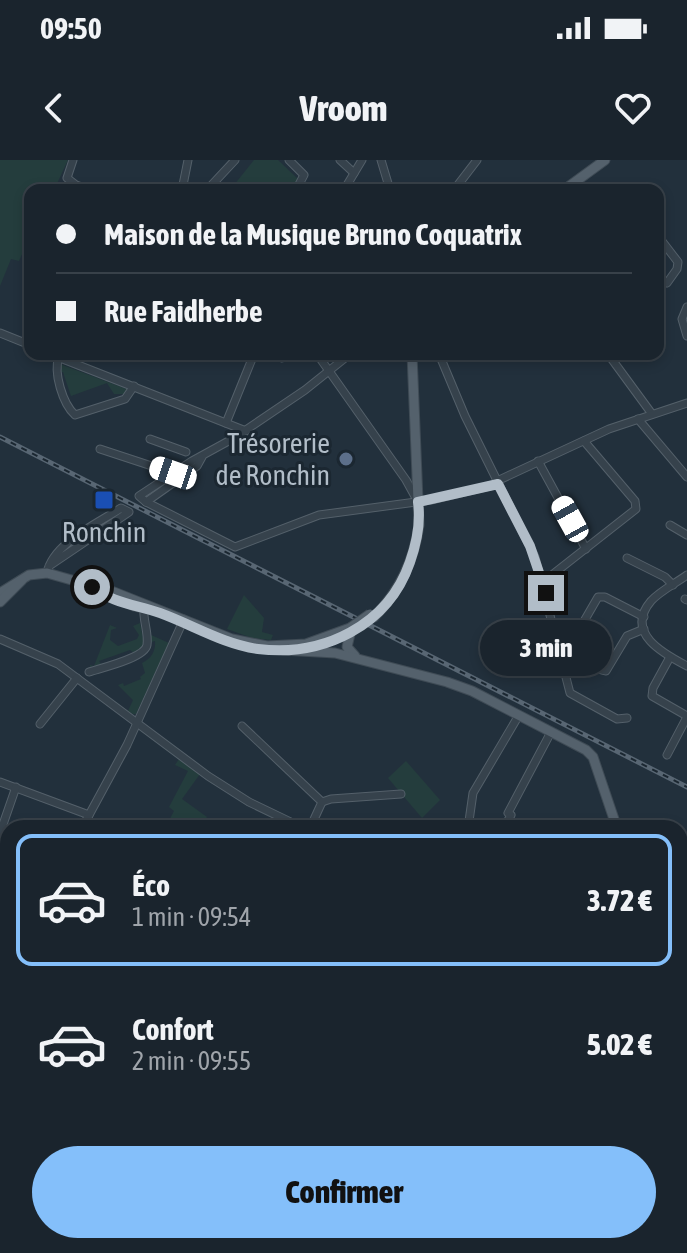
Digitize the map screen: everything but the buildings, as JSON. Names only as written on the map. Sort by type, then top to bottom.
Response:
[{"type":"main road","points":[[572,184],[605,160]]},
{"type":"main road","points":[[283,650],[316,647],[352,631],[395,594],[407,572],[418,534],[411,360]]},
{"type":"main road","points":[[372,615],[390,595],[400,576],[413,542],[418,502]]},
{"type":"main road","points":[[0,593],[48,569],[106,596],[144,606],[232,639],[258,645],[293,646],[333,640],[348,653],[366,660]]},
{"type":"main road","points":[[0,602],[22,580]]},
{"type":"main road","points":[[184,621],[241,646],[319,650],[457,685],[592,754],[612,820]]},
{"type":"main road","points":[[352,631],[346,646],[355,656]]},
{"type":"main road","points":[[333,640],[336,650],[344,655]]},
{"type":"street","points":[[73,160],[67,178],[75,184]]},
{"type":"street","points":[[184,184],[188,160]]},
{"type":"street","points":[[213,184],[235,160]]},
{"type":"street","points":[[289,160],[304,175],[299,184]]},
{"type":"street","points":[[340,160],[354,173]]},
{"type":"street","points":[[348,184],[362,160]]},
{"type":"street","points":[[381,160],[388,184]]},
{"type":"street","points":[[459,184],[477,160]]},
{"type":"street","points":[[185,179],[187,184]]},
{"type":"street","points":[[664,244],[678,262],[667,283]]},
{"type":"street","points":[[687,307],[682,324],[687,336]]},
{"type":"street","points":[[0,333],[24,343]]},
{"type":"street","points":[[55,360],[69,409],[75,415],[125,399],[134,386]]},
{"type":"street","points":[[65,360],[246,431]]},
{"type":"street","points":[[226,423],[252,360]]},
{"type":"street","points":[[322,360],[418,502]]},
{"type":"street","points":[[342,360],[246,431],[193,458],[139,496],[235,547],[319,515],[418,502],[497,482],[584,441],[687,403]]},
{"type":"street","points":[[442,360],[530,546],[543,582],[571,695],[618,719],[627,718]]},
{"type":"street","points":[[612,360],[652,414]]},
{"type":"street","points":[[638,419],[687,477]]},
{"type":"street","points":[[146,502],[197,466],[193,458],[150,439]]},
{"type":"street","points":[[543,582],[637,507],[584,441]]},
{"type":"street","points":[[100,449],[173,473]]},
{"type":"street","points":[[538,461],[586,549]]},
{"type":"street","points":[[121,508],[129,512],[70,550],[48,569],[65,544],[121,508]]},
{"type":"street","points":[[670,525],[687,535]]},
{"type":"street","points":[[627,558],[668,579],[673,585]]},
{"type":"street","points":[[687,575],[652,599],[644,617],[644,629],[652,645],[687,666]]},
{"type":"street","points":[[558,642],[576,635],[598,597],[605,597],[644,617]]},
{"type":"street","points":[[89,672],[146,650],[144,606]]},
{"type":"street","points":[[86,820],[137,723],[184,621]]},
{"type":"street","points":[[561,657],[574,657],[606,671],[626,637],[644,629]]},
{"type":"street","points":[[0,639],[50,660],[202,772],[246,800],[287,820]]},
{"type":"street","points":[[667,755],[687,717],[652,696],[653,688],[670,657]]},
{"type":"street","points":[[40,724],[77,678]]},
{"type":"street","points":[[469,820],[474,789],[519,715]]},
{"type":"street","points":[[242,726],[322,802]]},
{"type":"street","points":[[508,820],[511,815],[508,813],[551,732]]},
{"type":"street","points":[[677,737],[687,742]]},
{"type":"street","points":[[0,782],[89,815]]},
{"type":"street","points":[[5,820],[16,787]]},
{"type":"street","points":[[314,820],[322,802],[328,799],[401,794]]},
{"type":"green space","points":[[0,160],[68,160],[57,184],[24,184],[24,250],[19,261],[11,259],[0,286]]},
{"type":"green space","points":[[254,160],[278,160],[298,179],[295,184],[235,184]]},
{"type":"green space","points":[[60,364],[129,390],[126,394],[114,394],[107,383],[71,396],[63,372],[60,372]]},
{"type":"green space","points":[[244,595],[264,618],[262,632],[273,635],[271,640],[252,638],[227,629]]},
{"type":"green space","points":[[140,623],[144,644],[139,651],[134,653],[130,650],[99,661],[101,664],[94,666],[110,625],[117,628],[111,630],[110,640],[118,646],[137,639],[139,635],[133,626]]},
{"type":"green space","points":[[151,635],[169,643],[136,714],[133,714],[128,711],[133,700],[118,685],[123,683],[124,686],[141,679],[145,673],[142,663],[155,648]]},
{"type":"green space","points":[[179,759],[200,774],[182,799],[207,817],[205,820],[169,820],[174,811],[169,807],[188,771],[175,765]]},
{"type":"green space","points":[[406,761],[440,800],[422,818],[388,778]]},
{"type":"railway","points":[[0,437],[687,787]]},
{"type":"place","name":"Trésorerie de Ronchin","points":[[346,459]]},
{"type":"place","name":"Ronchin","points":[[104,500]]},
{"type":"route","points":[[92,587],[102,594],[138,608],[150,609],[241,646],[276,650],[316,647],[350,634],[367,623],[395,594],[407,572],[416,542],[420,517],[418,502],[498,484],[530,546],[546,593]]}]
